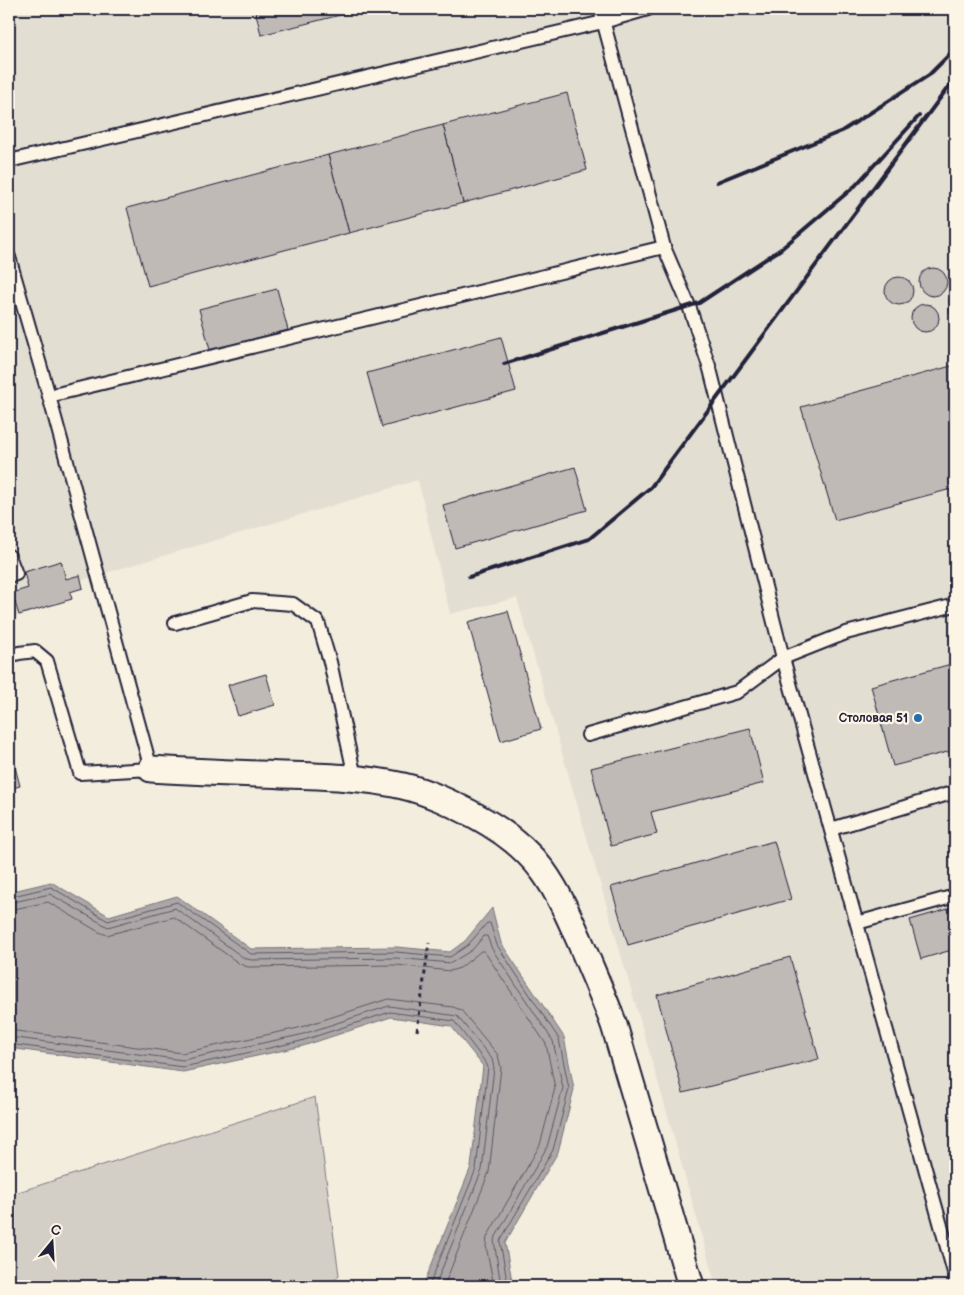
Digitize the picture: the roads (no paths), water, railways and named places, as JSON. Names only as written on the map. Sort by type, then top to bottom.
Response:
[{"type":"street","points":[[150,769],[187,772],[356,777],[404,786],[461,808],[511,838],[527,852],[543,871],[567,914],[602,993],[614,1025],[691,1286]]},
{"type":"lane","points":[[600,9],[664,246],[689,306],[710,369],[783,658],[857,923],[951,1239],[955,1276]]},
{"type":"lane","points":[[9,161],[604,22],[648,9]]},
{"type":"lane","points":[[49,396],[664,246]]},
{"type":"lane","points":[[9,257],[49,396],[150,769],[80,773],[47,661],[35,651],[9,656]]},
{"type":"lane","points":[[9,556],[16,574],[9,576]]},
{"type":"lane","points":[[175,623],[252,601],[293,604],[318,622],[330,662],[356,777]]},
{"type":"lane","points":[[588,735],[737,692],[783,658],[846,633],[955,604]]},
{"type":"lane","points":[[831,829],[955,792]]},
{"type":"lane","points":[[857,923],[955,896]]},
{"type":"water","points":[[51,882],[109,916],[177,896],[251,949],[397,947],[450,952],[465,941],[492,908],[501,943],[564,1037],[574,1089],[558,1152],[505,1243],[513,1286],[423,1286],[471,1167],[483,1066],[451,1026],[391,1017],[303,1046],[183,1072],[9,1048],[9,892]]},
{"type":"railway","points":[[717,182],[842,131],[929,75],[955,49]]},
{"type":"railway","points":[[469,577],[589,539],[651,487],[955,78]]},
{"type":"railway","points":[[504,364],[699,303],[781,249],[855,186],[919,116]]},
{"type":"place","name":"Столовая 51","points":[[918,718]]}]
